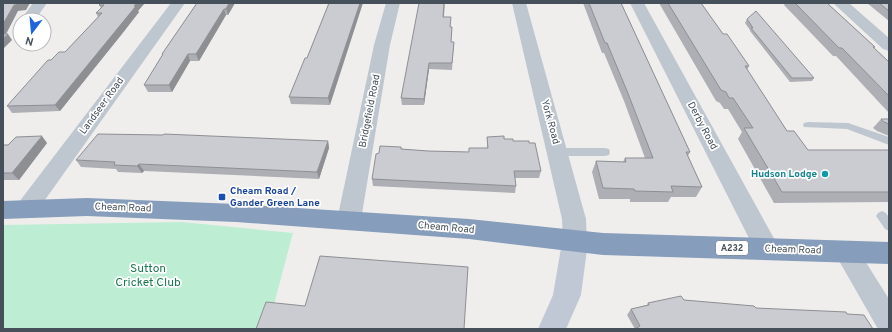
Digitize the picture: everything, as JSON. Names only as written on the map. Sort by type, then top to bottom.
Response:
[{"type":"highway","name":"Cheam Road","points":[[3,210],[87,207],[154,209],[349,220],[470,229],[575,242],[604,244],[846,252],[889,252]]},
{"type":"street","points":[[33,12],[40,3]]},
{"type":"street","name":"Landseer Road","points":[[27,208],[178,3]]},
{"type":"street","name":"Bridgefield Road","points":[[349,220],[382,45],[393,3]]},
{"type":"street","name":"York Road","points":[[520,3],[574,219],[575,242]]},
{"type":"street","name":"Derby Road","points":[[637,3],[767,249]]},
{"type":"street","points":[[840,3],[889,46]]},
{"type":"street","points":[[552,329],[567,295],[575,242]]},
{"type":"street","points":[[846,252],[889,323]]},
{"type":"lane","points":[[808,125],[848,126],[889,141]]},
{"type":"lane","points":[[558,152],[606,152]]},
{"type":"green space","name":"Sutton Cricket Club","points":[[182,222],[293,233],[266,329],[3,329],[3,225]]},
{"type":"building","points":[[3,3],[22,4],[14,5],[3,24]]},
{"type":"building","points":[[101,3],[137,3],[55,105],[7,106],[48,60],[51,60],[59,52],[65,52],[102,13],[96,13],[104,5],[99,5]]},
{"type":"building","points":[[197,3],[229,3],[196,54],[188,54],[169,85],[144,85],[162,54]]},
{"type":"building","points":[[329,3],[360,3],[328,98],[289,97],[305,58],[307,58]]},
{"type":"building","points":[[419,3],[444,3],[443,17],[451,17],[451,42],[454,42],[452,63],[429,63],[424,99],[401,98]]},
{"type":"building","points":[[589,3],[621,3],[690,152],[686,152],[702,187],[671,186],[673,192],[603,188],[596,161],[626,162],[625,158],[653,158],[627,91]]},
{"type":"building","points":[[668,3],[701,3],[723,34],[727,34],[749,66],[745,66],[787,131],[794,131],[808,150],[889,150],[889,192],[782,192],[744,128],[753,128],[733,98],[729,98],[726,92],[721,90]]},
{"type":"building","points":[[795,3],[827,3],[875,47],[873,47],[889,62],[889,96],[842,48],[839,48]]},
{"type":"building","points":[[879,3],[889,3],[889,11]]},
{"type":"building","points":[[756,11],[814,78],[792,78],[751,28],[753,28],[747,19]]},
{"type":"building","points":[[881,119],[889,119],[889,124],[884,122]]},
{"type":"building","points":[[98,134],[164,134],[328,141],[317,172],[139,164],[137,166],[114,165],[115,162],[76,160]]},
{"type":"building","points":[[42,136],[12,173],[3,173],[3,145],[8,145],[16,137]]},
{"type":"building","points":[[504,136],[504,139],[513,139],[513,141],[529,141],[529,143],[535,143],[541,171],[514,171],[516,186],[372,179],[376,154],[379,153],[380,146],[428,151],[469,152],[469,148],[488,148],[487,137]]},
{"type":"building","points":[[320,256],[468,267],[464,329],[256,329],[266,302],[305,306]]},
{"type":"building","points":[[681,296],[684,300],[754,306],[756,308],[846,312],[847,314],[864,315],[873,329],[635,329],[640,326],[631,309],[649,305],[648,303]]},
{"type":"place","name":"Hudson Lodge","points":[[825,174]]},
{"type":"place","name":"Cheam Road / Gander Green Lane","points":[[222,197]]}]
